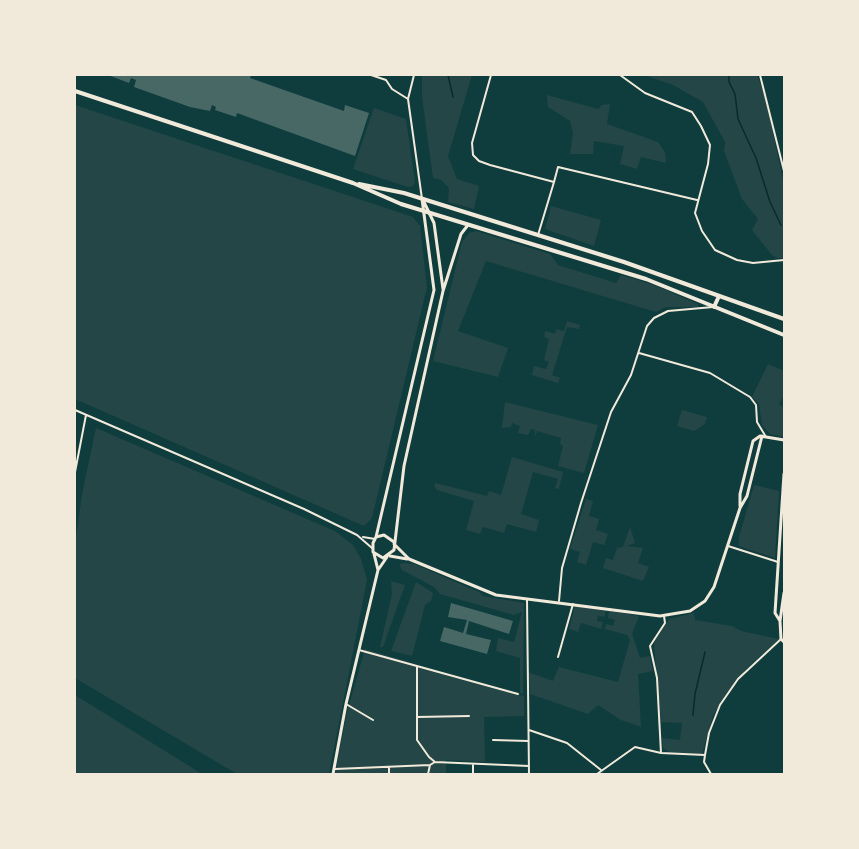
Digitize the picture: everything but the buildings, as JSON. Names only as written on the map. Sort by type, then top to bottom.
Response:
[{"type":"main road","points":[[75,91],[353,183],[422,199],[538,235],[784,319]]},
{"type":"main road","points":[[353,183],[401,204],[646,279],[784,335]]},
{"type":"main road","points":[[535,244],[538,235]]},
{"type":"main road","points":[[714,307],[719,296]]},
{"type":"street","points":[[371,75],[386,80],[392,89],[408,99]]},
{"type":"street","points":[[386,80],[388,75]]},
{"type":"street","points":[[378,570],[373,550],[432,295],[424,210],[408,99],[414,75]]},
{"type":"street","points":[[491,75],[472,143],[473,155],[479,161],[490,165],[554,182]]},
{"type":"street","points":[[620,75],[645,93],[692,112],[710,145],[708,164],[695,213],[702,231],[716,250],[736,260],[753,262],[784,260]]},
{"type":"street","points":[[760,75],[784,171]]},
{"type":"street","points":[[538,235],[558,167],[697,200]]},
{"type":"street","points":[[422,199],[431,212],[443,291]]},
{"type":"street","points":[[333,774],[345,704],[378,570],[394,543],[404,466],[441,298],[460,234],[470,224]]},
{"type":"street","points":[[432,295],[438,294],[441,298]]},
{"type":"street","points":[[559,602],[562,568],[578,512],[611,412],[630,377],[646,328],[654,318],[668,311],[714,307]]},
{"type":"street","points":[[75,410],[304,509],[357,535],[380,557],[409,559],[496,595],[664,616],[690,611],[705,601],[714,587],[740,508],[747,496],[764,436],[757,422],[756,405],[750,397],[710,373],[638,352]]},
{"type":"street","points":[[75,472],[86,415]]},
{"type":"street","points":[[740,508],[740,494],[753,441],[764,436],[784,440]]},
{"type":"street","points":[[780,621],[775,613],[784,474]]},
{"type":"street","points":[[357,535],[376,538],[388,536],[409,559]]},
{"type":"street","points":[[728,546],[778,559],[784,557]]},
{"type":"street","points":[[784,593],[780,621],[781,639],[784,642]]},
{"type":"street","points":[[526,599],[529,774]]},
{"type":"street","points":[[558,657],[573,604]]},
{"type":"street","points":[[661,753],[657,678],[650,646],[665,623],[664,616]]},
{"type":"street","points":[[711,774],[704,762],[705,755],[709,734],[725,697],[738,679],[781,639]]},
{"type":"street","points":[[359,650],[518,693]]},
{"type":"street","points":[[417,666],[419,747],[435,762]]},
{"type":"street","points":[[345,704],[373,720]]},
{"type":"street","points":[[417,717],[470,716]]},
{"type":"street","points":[[528,730],[567,743],[602,770]]},
{"type":"street","points":[[493,740],[528,741]]},
{"type":"street","points":[[597,774],[635,747],[661,753],[705,755]]},
{"type":"street","points":[[334,768],[430,765],[435,762],[529,766]]},
{"type":"street","points":[[428,774],[430,765]]},
{"type":"street","points":[[472,774],[473,765]]},
{"type":"street","points":[[389,767],[389,774]]},
{"type":"shaded area","points":[[422,75],[472,75],[448,156],[457,179],[479,186],[474,209],[448,202],[449,188],[441,180],[433,178],[422,97]]},
{"type":"shaded area","points":[[644,75],[757,75],[765,96],[784,185],[784,258],[772,255],[752,230],[758,219],[742,199],[724,151],[725,142],[703,102],[673,85]]},
{"type":"shaded area","points":[[547,95],[598,109],[602,105],[610,104],[607,124],[658,142],[665,152],[666,163],[641,157],[637,169],[620,164],[624,146],[594,141],[593,154],[570,154],[573,133],[570,121],[548,107]]},
{"type":"shaded area","points":[[75,105],[413,217],[420,226],[427,287],[372,518],[364,526],[75,399]]},
{"type":"shaded area","points":[[374,108],[406,119],[415,182],[413,186],[408,187],[353,169]]},
{"type":"shaded area","points":[[551,206],[601,220],[594,246],[545,229]]},
{"type":"shaded area","points":[[476,231],[550,254],[558,265],[616,283],[621,275],[654,285],[698,304],[698,307],[665,307],[656,312],[486,261],[458,331],[508,348],[498,377],[433,361],[462,242],[469,233]]},
{"type":"shaded area","points":[[567,321],[580,325],[579,329],[567,327],[552,375],[560,378],[558,383],[532,375],[534,366],[546,369],[549,362],[544,360],[549,339],[544,337],[545,331],[555,334],[556,329],[564,331]]},
{"type":"shaded area","points":[[768,364],[784,371],[784,395],[779,404],[784,408],[784,437],[770,434],[762,425],[759,404],[752,397]]},
{"type":"shaded area","points":[[505,402],[598,425],[584,473],[558,466],[563,446],[560,444],[561,438],[537,431],[535,437],[535,430],[531,429],[528,435],[518,433],[520,426],[512,423],[511,427],[502,428]]},
{"type":"shaded area","points":[[682,410],[707,417],[705,424],[694,431],[677,426]]},
{"type":"shaded area","points":[[96,428],[335,531],[353,545],[361,559],[367,580],[329,774],[237,774],[75,678],[75,544],[82,494]]},
{"type":"shaded area","points":[[512,457],[563,472],[559,489],[555,488],[558,479],[533,472],[521,514],[539,520],[536,532],[507,524],[504,533],[483,527],[480,534],[466,530],[474,501],[437,490],[434,486],[436,483],[487,496],[489,491],[501,495]]},
{"type":"shaded area","points":[[754,485],[779,491],[775,558],[739,546],[739,537]]},
{"type":"shaded area","points":[[586,499],[593,501],[589,516],[599,519],[596,530],[608,534],[604,545],[593,542],[586,565],[577,562],[580,552],[570,549]]},
{"type":"shaded area","points":[[630,527],[635,543],[627,546],[643,548],[638,563],[649,567],[643,581],[603,568],[606,558],[613,560],[617,548],[623,547]]},
{"type":"shaded area","points":[[399,564],[414,564],[479,592],[483,596],[524,603],[523,695],[520,693],[520,658],[496,651],[498,638],[514,642],[522,612],[514,615],[440,594],[434,587],[402,570]]},
{"type":"shaded area","points":[[391,581],[405,585],[383,647],[380,647],[392,594]]},
{"type":"shaded area","points":[[416,582],[433,593],[431,601],[425,605],[412,656],[391,651]]},
{"type":"shaded area","points":[[575,606],[606,611],[604,617],[598,616],[597,621],[603,622],[601,629],[581,623],[578,632],[569,629]]},
{"type":"shaded area","points":[[609,611],[639,616],[632,634],[640,658],[650,656],[653,671],[638,674],[641,727],[621,720],[598,705],[588,714],[530,694],[528,672],[553,681],[559,667],[618,682],[630,640],[627,635],[605,629],[606,624],[613,626],[615,620],[608,618]]},
{"type":"shaded area","points":[[694,613],[695,620],[732,626],[741,631],[779,639],[746,669],[724,697],[713,716],[702,754],[671,753],[663,748],[662,738],[680,740],[682,723],[661,722],[654,643],[669,619]]},
{"type":"shaded area","points":[[365,649],[524,696],[524,716],[484,717],[485,762],[446,760],[446,774],[335,774],[347,712]]},
{"type":"shaded area","points":[[75,695],[202,774],[75,774]]},
{"type":"waterway","points":[[448,75],[453,97]]},
{"type":"waterway","points":[[729,75],[729,82],[735,94],[738,119],[756,158],[770,202],[781,225]]},
{"type":"waterway","points":[[693,715],[695,694],[705,652]]}]
